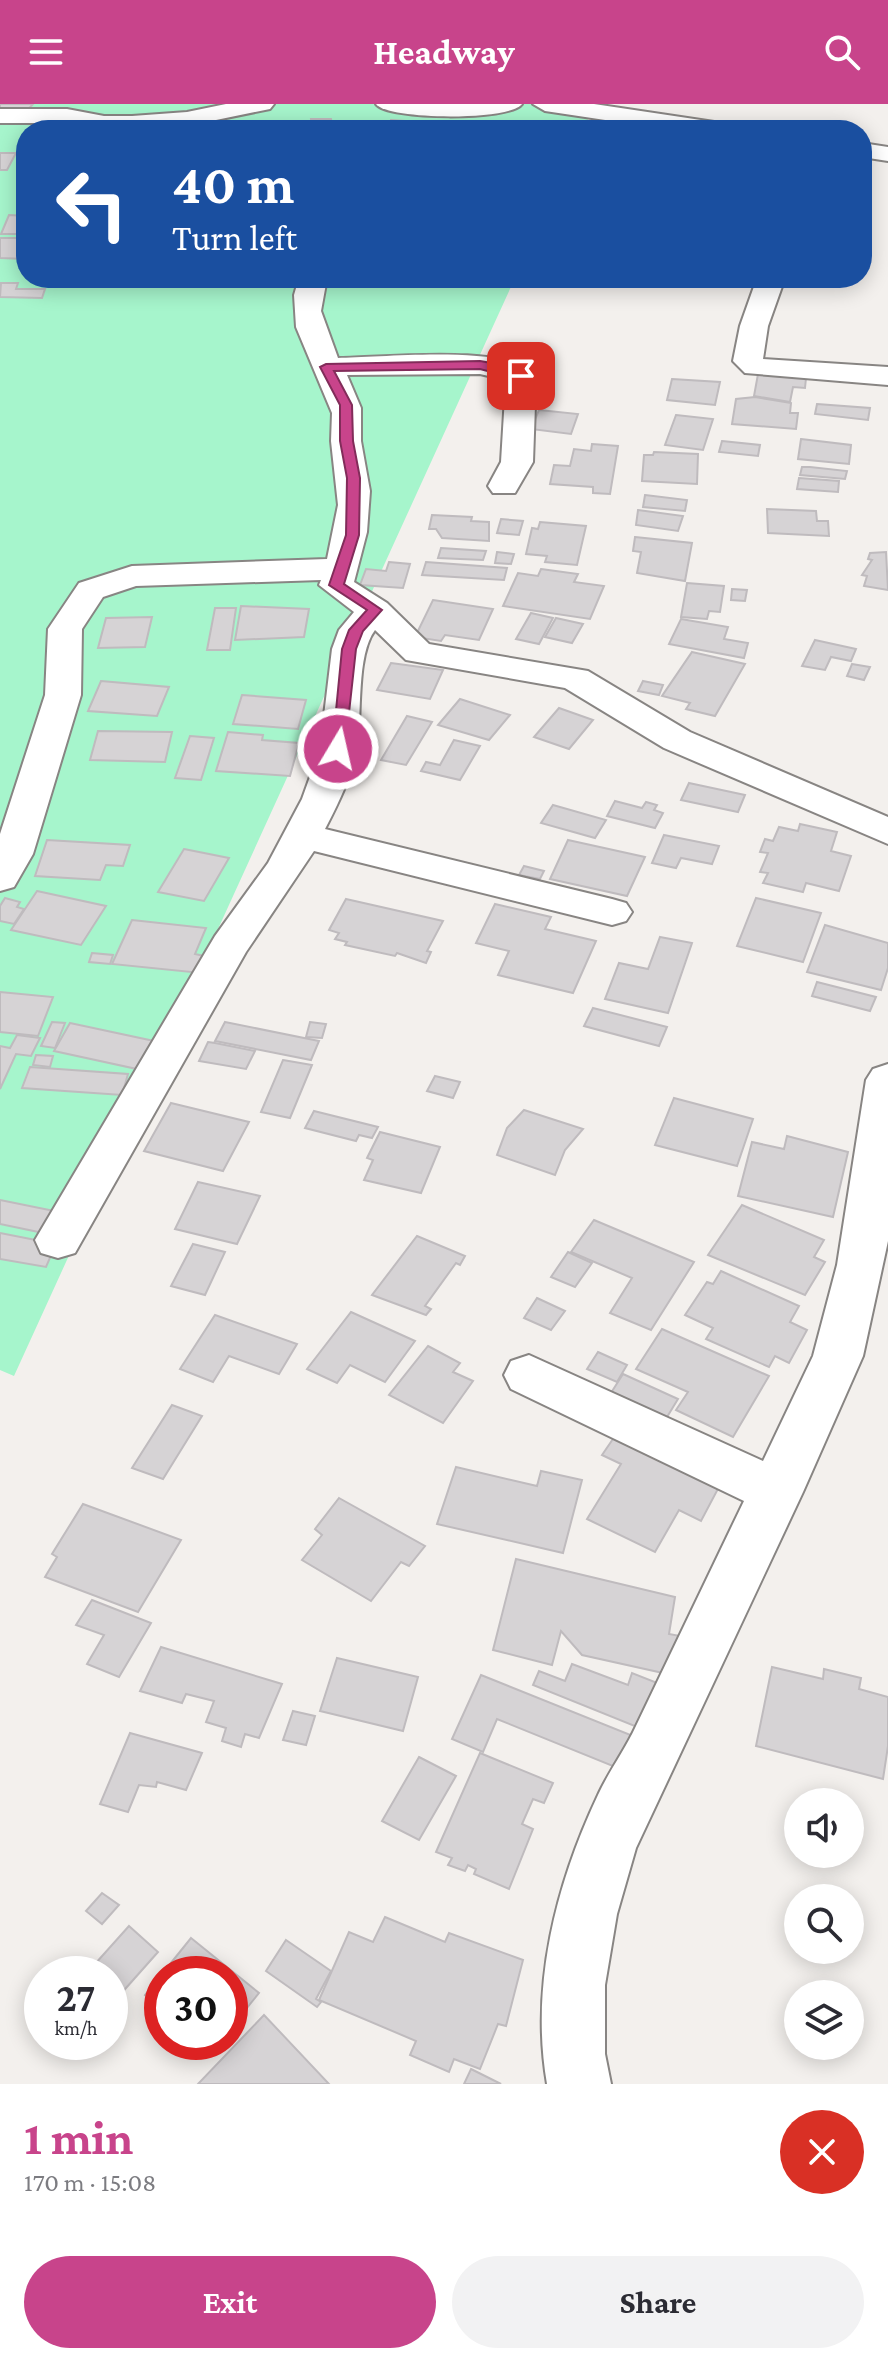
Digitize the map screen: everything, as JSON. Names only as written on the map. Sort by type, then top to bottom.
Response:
[{"type":"street","points":[[173,120],[262,104]]},
{"type":"street","points":[[388,104],[469,107],[510,104]]},
{"type":"street","points":[[545,104],[653,120]]},
{"type":"street","points":[[0,116],[67,116],[88,120]]},
{"type":"street","points":[[308,288],[306,315],[326,367],[346,405],[346,441],[353,478],[352,535],[336,585],[375,610],[418,653],[575,679],[677,740],[888,832]]},
{"type":"street","points":[[767,288],[754,326],[748,361],[755,367],[888,376]]},
{"type":"street","points":[[326,367],[480,365],[499,367],[521,376],[517,462],[504,486]]},
{"type":"street","points":[[0,878],[13,854],[63,695],[65,629],[91,590],[132,576],[341,569]]},
{"type":"street","points":[[58,1240],[229,946],[286,867],[321,799],[338,749],[349,649],[356,630],[375,610]]},
{"type":"street","points":[[302,836],[612,912]]},
{"type":"street","points":[[579,2084],[574,2051],[574,2010],[579,1958],[596,1878],[618,1817],[647,1765],[838,1356],[861,1265],[888,1080]]},
{"type":"street","points":[[529,1375],[777,1492]]},
{"type":"green space","points":[[0,104],[595,104],[588,120],[16,120],[16,288],[510,288],[14,1376],[0,1370]]},
{"type":"building","points":[[0,104],[33,104],[25,113],[0,111]]},
{"type":"building","points":[[0,153],[16,153],[7,170],[0,170]]},
{"type":"building","points":[[9,215],[16,215],[16,234],[1,234]]},
{"type":"building","points":[[0,238],[16,238],[16,259],[0,258]]},
{"type":"building","points":[[1,283],[16,283],[16,289],[45,289],[42,298],[0,297]]},
{"type":"building","points":[[758,374],[806,378],[805,388],[793,387],[790,402],[754,396]]},
{"type":"building","points":[[672,379],[720,382],[715,405],[667,400]]},
{"type":"building","points":[[755,397],[791,403],[790,413],[798,413],[796,429],[732,424],[736,399]]},
{"type":"building","points":[[817,404],[870,408],[868,420],[815,414]]},
{"type":"building","points":[[539,410],[578,414],[571,434],[531,429]]},
{"type":"building","points":[[676,415],[713,419],[703,450],[665,445]]},
{"type":"building","points":[[801,439],[851,445],[849,464],[798,459]]},
{"type":"building","points":[[722,441],[760,445],[758,456],[719,452]]},
{"type":"building","points":[[592,444],[618,446],[610,494],[593,493],[593,487],[550,484],[554,465],[570,466],[574,449],[591,451]]},
{"type":"building","points":[[654,452],[698,454],[697,484],[642,481],[644,455],[653,455]]},
{"type":"building","points":[[802,467],[847,471],[845,479],[800,475]]},
{"type":"building","points":[[799,478],[839,481],[838,492],[797,489]]},
{"type":"building","points":[[645,495],[687,500],[685,511],[643,507]]},
{"type":"building","points":[[767,509],[816,511],[817,521],[828,521],[829,536],[768,533]]},
{"type":"building","points":[[638,510],[683,516],[678,531],[636,525]]},
{"type":"building","points":[[432,515],[472,517],[471,521],[489,522],[489,541],[442,538],[436,529],[429,529]]},
{"type":"building","points":[[501,519],[523,521],[519,535],[497,533]]},
{"type":"building","points":[[540,522],[586,526],[577,565],[545,562],[547,556],[526,554],[532,528],[538,529]]},
{"type":"building","points":[[635,537],[692,543],[685,581],[637,573],[641,552],[633,551]]},
{"type":"building","points":[[441,548],[486,551],[483,560],[438,558]]},
{"type":"building","points":[[497,552],[514,554],[511,564],[495,563]]},
{"type":"building","points":[[886,552],[888,590],[864,586],[867,576],[862,575],[872,560],[868,559],[870,553]]},
{"type":"building","points":[[389,562],[410,564],[403,588],[360,585],[366,569],[386,571]]},
{"type":"building","points":[[426,562],[507,568],[504,580],[422,575]]},
{"type":"building","points":[[541,569],[578,574],[574,582],[604,586],[590,619],[503,606],[518,573],[538,576]]},
{"type":"building","points":[[687,583],[724,586],[720,612],[709,611],[707,619],[681,617]]},
{"type":"building","points":[[732,589],[747,590],[745,601],[731,600]]},
{"type":"building","points":[[433,600],[493,609],[479,640],[445,635],[441,641],[415,637]]},
{"type":"building","points":[[241,606],[309,609],[304,637],[235,640]]},
{"type":"building","points":[[215,608],[236,608],[230,650],[207,650]]},
{"type":"building","points":[[531,613],[553,618],[539,644],[516,639]]},
{"type":"building","points":[[152,617],[145,647],[98,648],[106,618]]},
{"type":"building","points":[[556,618],[583,624],[572,643],[545,637]]},
{"type":"building","points":[[681,619],[728,627],[724,639],[748,643],[744,658],[669,644]]},
{"type":"building","points":[[815,640],[856,649],[851,661],[831,657],[825,670],[802,666]]},
{"type":"building","points":[[692,652],[745,664],[715,716],[686,709],[690,703],[662,696]]},
{"type":"building","points":[[391,663],[443,670],[430,699],[377,690]]},
{"type":"building","points":[[852,664],[870,667],[864,680],[847,676]]},
{"type":"building","points":[[101,681],[169,687],[157,716],[88,711]]},
{"type":"building","points":[[643,681],[663,685],[659,695],[638,691]]},
{"type":"building","points":[[242,695],[306,700],[298,729],[233,724]]},
{"type":"building","points":[[460,699],[510,715],[489,740],[438,725]]},
{"type":"building","points":[[559,708],[593,720],[569,749],[534,737]]},
{"type":"building","points":[[407,716],[432,722],[406,765],[381,760]]},
{"type":"building","points":[[98,731],[172,732],[165,762],[90,760]]},
{"type":"building","points":[[228,732],[263,735],[262,740],[299,743],[290,776],[216,771]]},
{"type":"building","points":[[190,736],[214,738],[201,780],[175,778]]},
{"type":"building","points":[[454,740],[480,746],[460,780],[421,771],[426,762],[440,765]]},
{"type":"building","points":[[689,783],[745,795],[738,812],[681,800]]},
{"type":"building","points":[[615,801],[642,808],[646,802],[657,805],[654,810],[663,813],[655,828],[607,816]]},
{"type":"building","points":[[553,805],[606,820],[595,838],[541,823]]},
{"type":"building","points":[[800,824],[837,832],[831,851],[851,856],[839,891],[806,883],[803,892],[763,883],[768,873],[760,872],[768,853],[760,852],[765,839],[773,841],[779,827],[798,831]]},
{"type":"building","points":[[664,835],[719,846],[712,864],[681,858],[676,868],[652,863]]},
{"type":"building","points":[[47,840],[130,845],[123,866],[106,865],[100,880],[35,876]]},
{"type":"building","points":[[568,840],[645,857],[627,896],[550,879]]},
{"type":"building","points":[[184,849],[229,858],[204,901],[158,892]]},
{"type":"building","points":[[524,866],[544,871],[540,879],[519,875]]},
{"type":"building","points":[[37,891],[106,906],[81,945],[11,930]]},
{"type":"building","points":[[5,898],[20,902],[17,907],[24,909],[14,924],[0,921],[0,906]]},
{"type":"building","points":[[756,898],[821,913],[803,962],[737,946]]},
{"type":"building","points":[[346,899],[443,921],[427,951],[431,952],[426,963],[397,953],[395,956],[345,945],[347,942],[335,939],[339,933],[329,930]]},
{"type":"building","points":[[495,904],[551,917],[545,929],[596,941],[573,993],[498,975],[509,951],[476,943]]},
{"type":"building","points":[[132,920],[206,928],[195,954],[209,957],[201,973],[112,964]]},
{"type":"building","points":[[825,925],[888,943],[888,968],[881,990],[807,972]]},
{"type":"building","points":[[660,937],[692,943],[668,1013],[605,999],[619,963],[648,969]]},
{"type":"building","points":[[92,953],[113,955],[110,964],[89,962]]},
{"type":"building","points":[[817,982],[876,997],[870,1011],[812,996]]},
{"type":"building","points":[[0,992],[53,997],[38,1036],[0,1032]]},
{"type":"building","points":[[593,1008],[667,1027],[659,1046],[584,1026]]},
{"type":"building","points":[[52,1022],[65,1023],[55,1048],[41,1046]]},
{"type":"building","points":[[225,1022],[319,1041],[311,1060],[215,1041]]},
{"type":"building","points":[[310,1022],[326,1024],[322,1038],[306,1037]]},
{"type":"building","points":[[70,1023],[154,1041],[137,1069],[54,1051]]},
{"type":"building","points":[[17,1035],[40,1038],[31,1056],[16,1054],[0,1089],[0,1046],[10,1048]]},
{"type":"building","points":[[208,1042],[255,1051],[246,1069],[199,1061]]},
{"type":"building","points":[[36,1055],[53,1056],[50,1067],[33,1065]]},
{"type":"building","points":[[283,1060],[312,1065],[290,1118],[261,1112]]},
{"type":"building","points":[[30,1067],[128,1074],[122,1095],[22,1088]]},
{"type":"building","points":[[435,1076],[460,1082],[453,1098],[427,1091]]},
{"type":"building","points":[[674,1098],[753,1119],[737,1166],[655,1145]]},
{"type":"building","points":[[171,1103],[249,1122],[223,1171],[144,1151]]},
{"type":"building","points":[[524,1110],[583,1129],[565,1150],[555,1175],[497,1155],[507,1128]]},
{"type":"building","points":[[314,1111],[378,1127],[372,1138],[359,1135],[356,1141],[305,1128]]},
{"type":"building","points":[[380,1132],[440,1147],[421,1193],[364,1180],[373,1160],[367,1158]]},
{"type":"building","points":[[787,1136],[848,1152],[833,1217],[738,1196],[752,1142],[784,1149]]},
{"type":"building","points":[[198,1182],[260,1196],[237,1244],[175,1229]]},
{"type":"building","points":[[0,1200],[64,1213],[53,1235],[0,1224]]},
{"type":"building","points":[[742,1205],[824,1240],[814,1257],[825,1262],[805,1295],[708,1255]]},
{"type":"building","points":[[594,1220],[694,1262],[651,1330],[610,1313],[632,1278],[571,1252]]},
{"type":"building","points":[[0,1233],[56,1244],[46,1267],[0,1259]]},
{"type":"building","points":[[417,1236],[465,1256],[460,1265],[456,1263],[425,1306],[431,1309],[426,1315],[372,1295]]},
{"type":"building","points":[[193,1244],[225,1252],[205,1295],[171,1286]]},
{"type":"building","points":[[568,1252],[592,1263],[575,1287],[551,1277]]},
{"type":"building","points":[[721,1271],[799,1306],[790,1322],[807,1330],[789,1363],[775,1356],[769,1367],[706,1339],[713,1328],[685,1315],[707,1282],[713,1284]]},
{"type":"building","points":[[537,1298],[565,1311],[551,1330],[524,1318]]},
{"type":"building","points":[[351,1312],[415,1341],[385,1382],[350,1365],[337,1383],[307,1369]]},
{"type":"building","points":[[215,1315],[297,1344],[279,1374],[229,1356],[213,1382],[180,1369]]},
{"type":"building","points":[[662,1329],[769,1376],[733,1437],[676,1410],[688,1392],[636,1369]]},
{"type":"building","points":[[428,1346],[460,1363],[453,1372],[473,1381],[443,1423],[389,1395]]},
{"type":"building","points":[[598,1352],[627,1365],[617,1382],[587,1369]]},
{"type":"building","points":[[623,1374],[678,1399],[664,1422],[609,1396]]},
{"type":"building","points":[[172,1405],[202,1416],[163,1479],[132,1468]]},
{"type":"building","points":[[615,1436],[720,1485],[701,1521],[679,1510],[655,1552],[587,1519],[621,1464],[602,1455]]},
{"type":"building","points":[[456,1467],[537,1486],[541,1471],[582,1480],[563,1553],[437,1524]]},
{"type":"building","points":[[339,1498],[425,1546],[409,1566],[401,1562],[371,1601],[302,1560],[322,1535],[315,1529]]},
{"type":"building","points":[[83,1504],[181,1540],[138,1612],[45,1577],[57,1557],[52,1554]]},
{"type":"building","points":[[516,1559],[675,1597],[669,1634],[680,1636],[672,1675],[582,1655],[561,1631],[552,1665],[493,1650]]},
{"type":"building","points":[[92,1600],[151,1623],[119,1677],[87,1664],[104,1635],[76,1625]]},
{"type":"building","points":[[161,1647],[282,1684],[259,1738],[245,1734],[241,1747],[222,1741],[226,1728],[206,1722],[214,1701],[186,1694],[182,1703],[140,1691]]},
{"type":"building","points":[[337,1658],[418,1677],[403,1731],[320,1711]]},
{"type":"building","points":[[572,1664],[628,1685],[632,1673],[670,1688],[652,1733],[533,1685],[539,1671],[565,1681]]},
{"type":"building","points":[[772,1667],[823,1679],[824,1669],[861,1678],[859,1689],[888,1697],[888,1746],[883,1779],[756,1746]]},
{"type":"building","points":[[481,1675],[648,1742],[635,1775],[497,1719],[483,1752],[452,1739]]},
{"type":"building","points":[[293,1711],[315,1716],[306,1745],[283,1740]]},
{"type":"building","points":[[130,1733],[202,1753],[186,1790],[157,1782],[156,1787],[139,1785],[128,1812],[100,1804]]},
{"type":"building","points":[[480,1753],[553,1783],[544,1803],[533,1799],[522,1824],[533,1829],[509,1889],[474,1874],[476,1869],[468,1865],[465,1871],[448,1865],[452,1858],[436,1852]]},
{"type":"building","points":[[419,1757],[456,1776],[419,1840],[382,1821]]},
{"type":"building","points":[[102,1893],[119,1905],[102,1924],[86,1911]]},
{"type":"building","points":[[385,1917],[445,1942],[449,1933],[523,1960],[506,2026],[498,2024],[480,2069],[454,2059],[449,2072],[410,2055],[416,2041],[319,2000],[349,1932],[373,1942]]},
{"type":"building","points":[[129,1926],[158,1952],[154,1956],[144,1956],[144,1968],[128,1986],[128,1956],[102,1956]]},
{"type":"building","points":[[191,1938],[213,1956],[176,1956]]},
{"type":"building","points":[[286,1940],[331,1971],[316,1999],[321,2002],[317,2007],[266,1971]]},
{"type":"building","points":[[248,1984],[259,1993],[248,2007]]},
{"type":"building","points":[[264,2015],[329,2084],[198,2084],[221,2060],[248,2060],[248,2032]]},
{"type":"building","points":[[471,2069],[501,2084],[464,2084]]},
{"type":"route","points":[[338,749],[348,681],[349,649],[356,630],[375,610],[336,585],[352,535],[353,478],[346,441],[346,405],[326,367],[480,365],[499,367],[521,376]]}]
